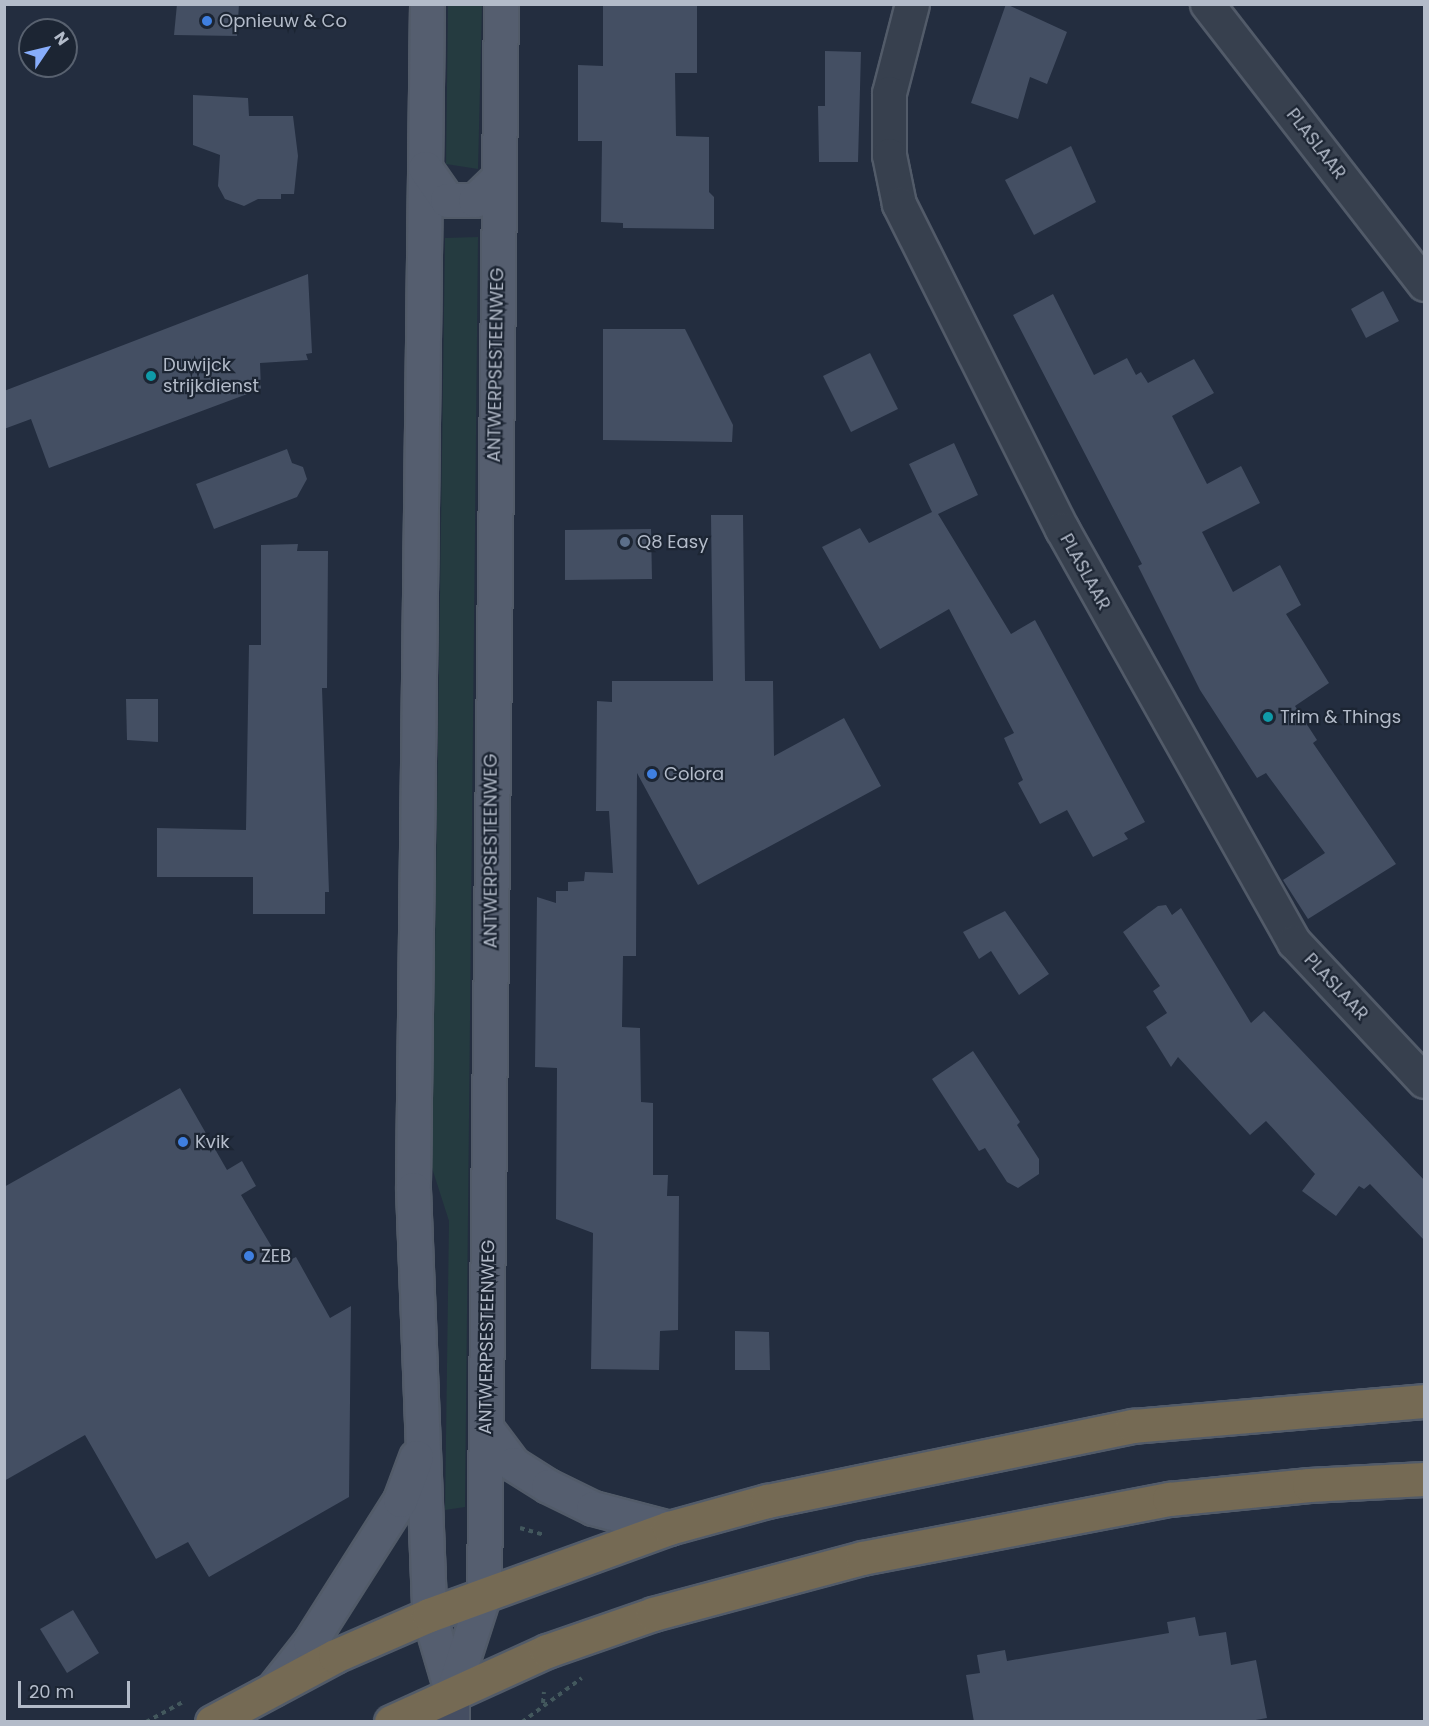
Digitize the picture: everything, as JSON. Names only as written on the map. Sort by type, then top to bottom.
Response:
[{"type":"highway","points":[[203,1708],[273,1689],[429,1615],[669,1528],[880,1476],[1133,1426],[1425,1401]]},
{"type":"highway","points":[[391,1722],[452,1707],[547,1651],[653,1614],[862,1558],[1169,1499],[1310,1485],[1425,1479]]},
{"type":"main road","points":[[428,4],[413,1189],[420,1447],[429,1615],[452,1707]]},
{"type":"main road","name":"ANTWERPSESTEENWEG","points":[[452,1707],[484,1594],[501,4]]},
{"type":"main road","points":[[425,168],[447,200],[475,200],[498,178]]},
{"type":"main road","points":[[486,1428],[513,1464],[548,1486],[593,1508],[669,1528]]},
{"type":"main road","points":[[273,1689],[310,1642],[400,1500],[420,1447]]},
{"type":"street","name":"PLASLAAR","points":[[912,4],[889,93],[889,155],[899,204],[1062,529],[1294,942],[1425,1081]]},
{"type":"street","name":"PLASLAAR","points":[[1207,4],[1425,284]]},
{"type":"path","points":[[147,1722],[203,1708]]},
{"type":"green space","points":[[448,5],[482,5],[478,169],[446,164]]},
{"type":"green space","points":[[478,237],[465,1507],[445,1510],[449,1221],[432,1168],[445,238]]},
{"type":"building","name":"Opnieuw & Co","points":[[177,4],[239,4],[237,36],[174,35]]},
{"type":"building","points":[[603,4],[697,4],[697,73],[675,73],[676,136],[709,137],[709,192],[714,197],[714,229],[623,228],[623,223],[601,222],[602,141],[578,141],[578,65],[603,66]]},
{"type":"building","points":[[1006,4],[1067,32],[1047,84],[1030,77],[1018,119],[971,103]]},
{"type":"building","points":[[825,51],[861,52],[858,162],[819,162],[818,106],[825,106]]},
{"type":"building","points":[[193,95],[248,98],[249,116],[293,116],[298,156],[294,194],[281,194],[281,199],[258,199],[244,206],[225,199],[218,186],[220,155],[193,145]]},
{"type":"building","points":[[1071,146],[1096,202],[1034,235],[1005,180]]},
{"type":"building","name":"Duwijck strijkdienst","points":[[308,274],[312,353],[306,354],[308,360],[260,363],[261,389],[49,468],[31,419],[4,429],[4,391]]},
{"type":"building","points":[[1383,291],[1399,321],[1366,338],[1351,309]]},
{"type":"building","points":[[1053,294],[1094,375],[1127,358],[1136,375],[1141,372],[1148,383],[1194,359],[1214,393],[1172,416],[1207,484],[1241,466],[1260,503],[1202,532],[1233,592],[1280,565],[1301,605],[1286,614],[1329,683],[1295,706],[1317,740],[1313,743],[1396,864],[1308,919],[1283,880],[1325,853],[1266,773],[1257,778],[1200,690],[1138,566],[1142,564],[1013,315]]},
{"type":"building","points":[[603,329],[685,329],[733,425],[732,442],[603,440]]},
{"type":"building","points":[[870,353],[898,409],[851,432],[823,376]]},
{"type":"building","points":[[954,443],[978,495],[938,514],[1011,634],[1035,620],[1145,822],[1124,833],[1128,839],[1093,857],[1067,810],[1040,824],[1018,783],[1023,780],[1004,738],[1014,733],[949,609],[880,649],[822,547],[860,528],[869,543],[932,512],[909,464]]},
{"type":"building","points":[[287,449],[292,463],[303,467],[307,479],[297,497],[214,529],[196,484]]},
{"type":"building","points":[[711,515],[743,515],[745,681],[773,681],[774,756],[844,718],[881,786],[698,885],[637,773],[636,956],[623,956],[622,1027],[640,1028],[641,1102],[653,1103],[653,1175],[668,1175],[667,1196],[679,1196],[678,1330],[660,1331],[659,1370],[591,1369],[593,1233],[556,1219],[557,1068],[535,1067],[537,897],[556,903],[556,891],[568,891],[568,882],[584,881],[585,872],[613,873],[609,811],[596,811],[597,701],[612,702],[612,681],[713,681]]},
{"type":"building","points":[[651,529],[652,579],[565,580],[565,530]]},
{"type":"building","points":[[298,544],[297,551],[328,551],[327,688],[322,688],[329,892],[325,892],[325,914],[253,914],[253,877],[157,877],[157,828],[246,830],[249,645],[261,645],[261,545]]},
{"type":"building","points":[[126,699],[158,699],[158,742],[127,740]]},
{"type":"building","points":[[1166,905],[1172,915],[1181,908],[1251,1023],[1264,1011],[1425,1181],[1425,1241],[1370,1184],[1364,1189],[1359,1186],[1336,1216],[1302,1191],[1315,1174],[1266,1121],[1250,1135],[1178,1057],[1171,1067],[1146,1027],[1167,1013],[1153,991],[1160,986],[1123,932],[1158,906]]},
{"type":"building","points":[[1005,911],[1049,974],[1019,995],[991,951],[979,959],[963,932]]},
{"type":"building","points":[[973,1051],[1020,1122],[1017,1125],[1039,1159],[1039,1174],[1018,1188],[1007,1182],[985,1148],[979,1151],[932,1079]]},
{"type":"building","points":[[180,1088],[227,1170],[242,1161],[256,1186],[241,1195],[282,1264],[296,1257],[330,1318],[351,1306],[349,1497],[209,1577],[188,1542],[156,1559],[85,1435],[4,1481],[4,1187]]},
{"type":"building","points":[[735,1331],[769,1332],[770,1370],[735,1370]]},
{"type":"building","points":[[73,1610],[99,1653],[67,1673],[40,1629]]},
{"type":"building","points":[[1195,1617],[1199,1636],[1226,1632],[1231,1665],[1256,1660],[1267,1718],[1244,1722],[974,1722],[966,1675],[980,1673],[977,1655],[1005,1650],[1007,1661],[1169,1633],[1167,1622]]},
{"type":"place","name":"Opnieuw & Co","points":[[207,21]]},
{"type":"place","name":"Duwijck strijkdienst","points":[[151,376]]},
{"type":"place","name":"Q8 Easy","points":[[625,542]]},
{"type":"place","name":"Trim & Things","points":[[1268,717]]},
{"type":"place","name":"Colora","points":[[652,774]]},
{"type":"place","name":"Kvik","points":[[183,1142]]},
{"type":"place","name":"ZEB","points":[[249,1256]]}]
